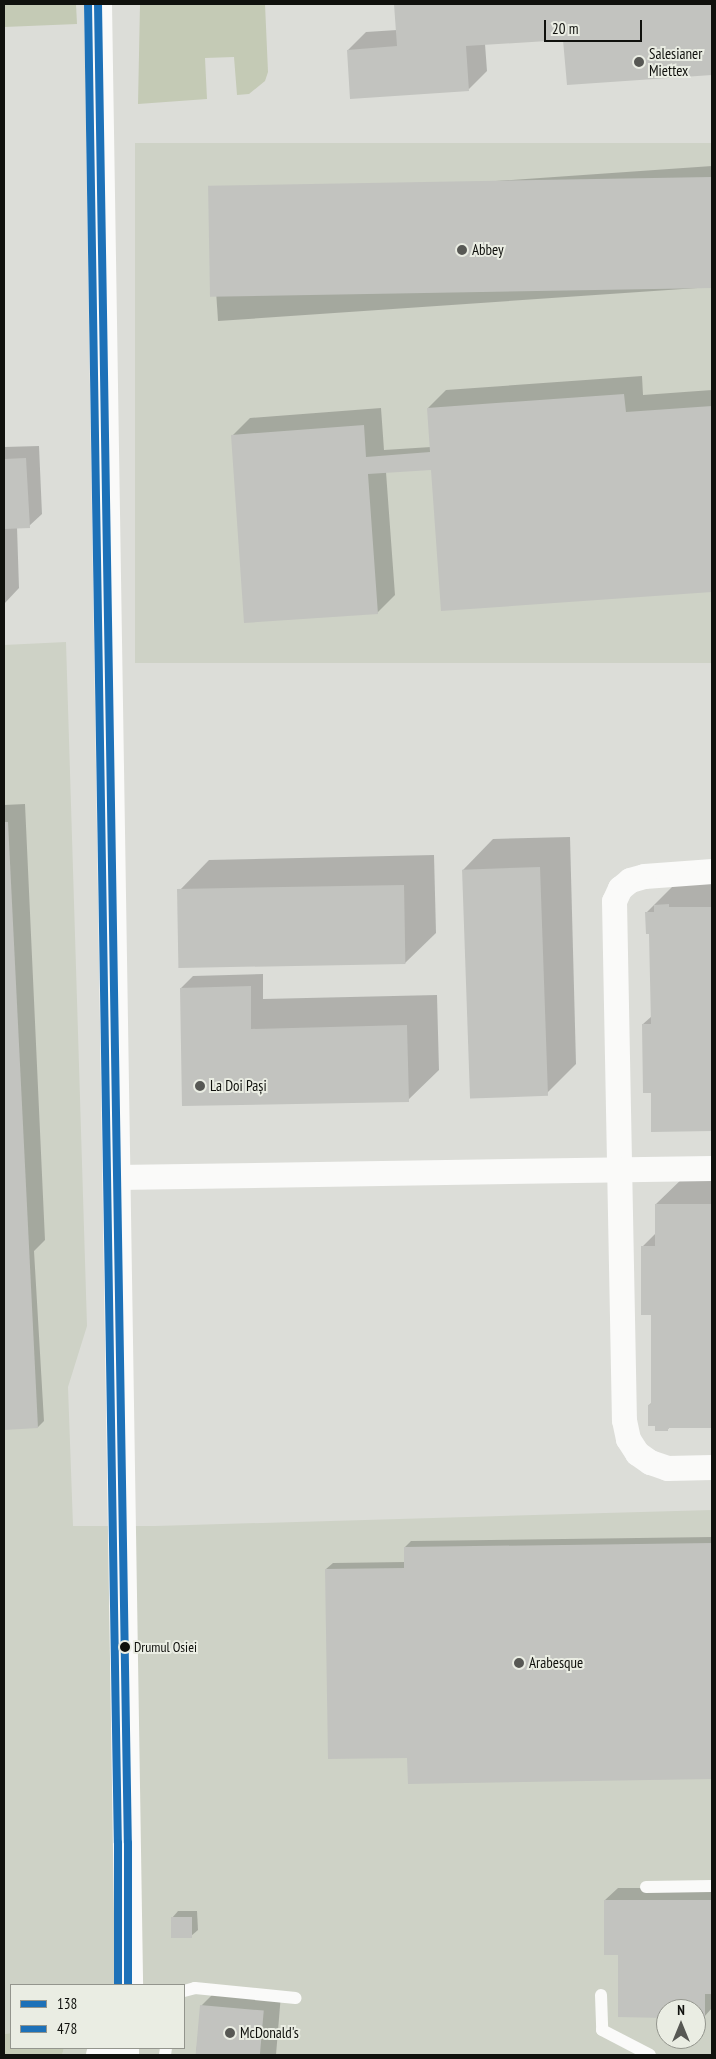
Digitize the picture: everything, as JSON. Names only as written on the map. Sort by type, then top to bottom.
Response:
[{"type":"street","points":[[98,4],[129,1984]]},
{"type":"street","points":[[712,871],[644,876],[630,880],[620,888],[614,901],[624,1420],[628,1439],[638,1453],[650,1462],[667,1468],[712,1467]]},
{"type":"street","points":[[117,1178],[712,1168]]},
{"type":"lane","points":[[646,1887],[712,1886]]},
{"type":"lane","points":[[185,1991],[196,1988],[296,1998]]},
{"type":"lane","points":[[601,1995],[602,2030],[650,2055]]},
{"type":"shaded area","points":[[135,143],[712,143],[712,663],[135,663]]},
{"type":"shaded area","points":[[66,642],[87,1326],[68,1387],[73,1526],[155,1526],[712,1510],[712,2055],[62,2055],[64,2049],[185,2049],[185,1984],[10,1984],[10,2033],[4,2034],[4,645]]},
{"type":"green space","points":[[4,4],[76,4],[77,24],[4,27]]},
{"type":"green space","points":[[140,4],[265,4],[268,72],[265,81],[249,94],[237,95],[234,57],[205,58],[207,99],[138,104]]},
{"type":"green space","points":[[10,2033],[10,2049],[64,2049],[62,2055],[4,2055],[4,2034]]},
{"type":"building","name":"Salesianer Miettex","points":[[394,4],[712,4],[712,75],[567,85],[563,40],[466,46],[469,91],[350,99],[347,50],[397,46]]},
{"type":"building","name":"Abbey","points":[[711,177],[712,288],[210,297],[208,186]]},
{"type":"building","points":[[624,394],[626,412],[712,406],[712,592],[441,611],[431,470],[368,474],[378,614],[244,623],[231,435],[364,425],[366,457],[430,452],[427,408]]},
{"type":"building","points":[[26,458],[30,528],[4,529],[4,459]]},
{"type":"building","points":[[4,822],[8,822],[38,1428],[4,1430]]},
{"type":"building","points":[[540,867],[548,1096],[470,1099],[462,870]]},
{"type":"building","points":[[404,885],[405,964],[178,968],[177,889]]},
{"type":"building","points":[[669,904],[669,907],[712,907],[712,1131],[651,1132],[651,1093],[643,1093],[642,1024],[651,1024],[649,934],[646,934],[645,912],[654,912],[654,905]]},
{"type":"building","points":[[251,986],[251,1029],[407,1025],[409,1102],[182,1106],[180,988]]},
{"type":"building","points":[[655,1204],[712,1204],[712,1428],[668,1428],[668,1431],[655,1431],[655,1426],[648,1426],[648,1405],[651,1404],[651,1315],[641,1315],[641,1246],[655,1246]]},
{"type":"building","name":"Arabesque","points":[[712,1543],[712,1779],[408,1784],[407,1758],[328,1759],[325,1569],[404,1568],[404,1547]]},
{"type":"building","points":[[604,1900],[712,1900],[712,1994],[705,1994],[705,1999],[656,1999],[656,2018],[618,2017],[618,1955],[604,1955]]},
{"type":"building","points":[[171,1917],[192,1917],[192,1938],[171,1938]]},
{"type":"building","name":"McDonald's","points":[[200,2005],[264,2011],[260,2055],[196,2055]]},
{"type":"transit line","name":"478","points":[[88,4],[118,1843],[118,1984]]},
{"type":"transit line","name":"138","points":[[98,4],[128,1843],[128,1984]]},
{"type":"place","name":"Salesianer Miettex","points":[[639,62]]},
{"type":"place","name":"Abbey","points":[[462,250]]},
{"type":"place","name":"La Doi Pași","points":[[200,1086]]},
{"type":"place","name":"Drumul Osiei","points":[[125,1647]]},
{"type":"place","name":"Arabesque","points":[[519,1663]]},
{"type":"place","name":"McDonald's","points":[[230,2033]]}]
